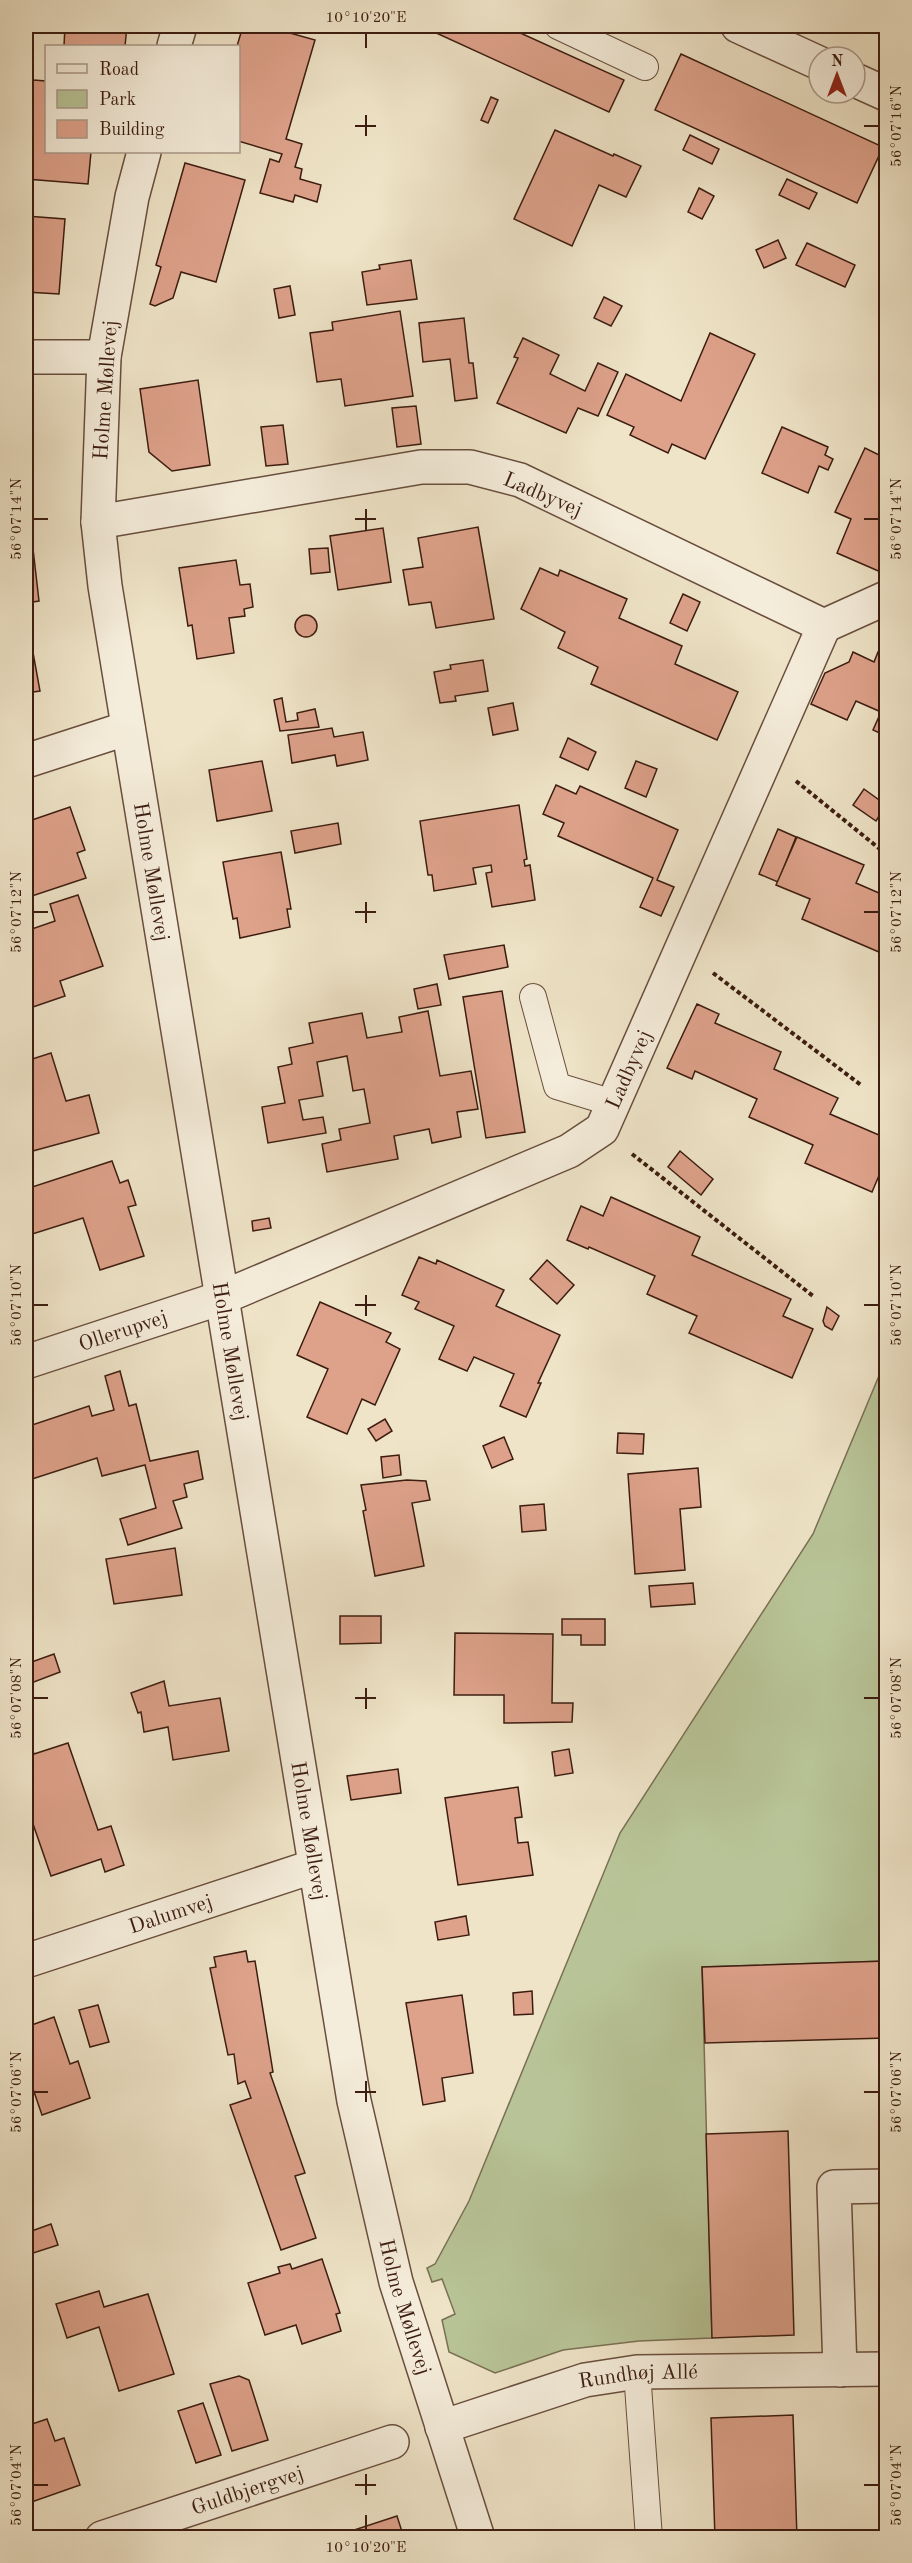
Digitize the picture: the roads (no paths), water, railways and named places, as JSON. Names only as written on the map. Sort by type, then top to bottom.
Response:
[{"type":"street","points":[[174,45],[180,26]]},
{"type":"street","points":[[738,26],[807,58]]},
{"type":"street","points":[[867,85],[886,94]]},
{"type":"street","name":"Holme Møllevej","points":[[144,153],[132,197],[104,357],[98,522],[105,586],[354,2101],[396,2282],[478,2538]]},
{"type":"street","points":[[26,357],[104,357]]},
{"type":"street","name":"Ladbyvej","points":[[98,522],[421,467],[470,467],[520,480],[824,626],[608,1116],[569,1151],[221,1298]]},
{"type":"street","points":[[824,626],[886,598]]},
{"type":"street","points":[[26,761],[128,728]]},
{"type":"street","name":"Ollerupvej","points":[[26,1362],[221,1298]]},
{"type":"street","name":"Dalumvej","points":[[26,1961],[315,1866]]},
{"type":"street","points":[[840,2370],[834,2187],[886,2186]]},
{"type":"street","name":"Rundhøj Allé","points":[[442,2427],[585,2380],[637,2372],[886,2369]]},
{"type":"street","name":"Guldbjergvej","points":[[102,2538],[393,2442]]},
{"type":"lane","points":[[558,26],[645,67]]},
{"type":"lane","points":[[533,997],[557,1086],[608,1116]]},
{"type":"lane","points":[[637,2372],[649,2538]]}]
